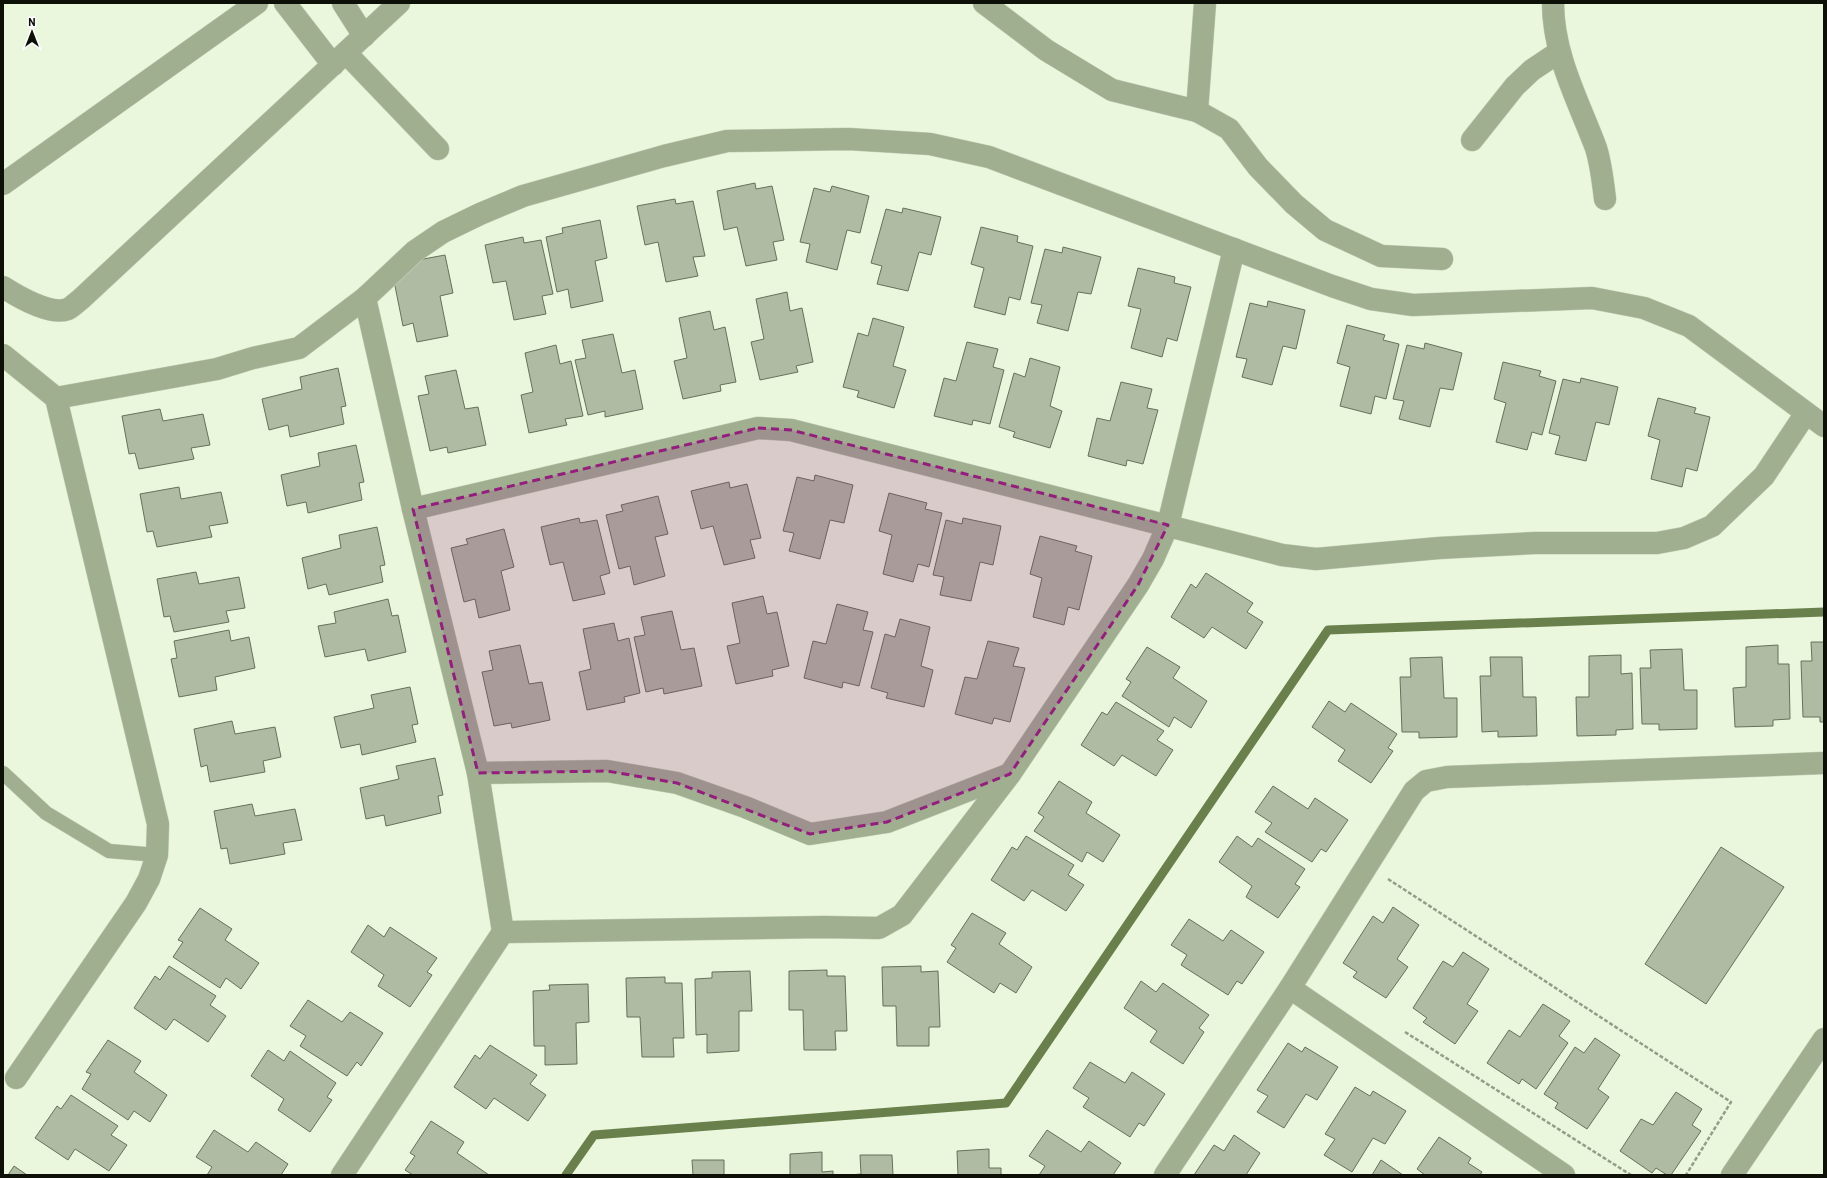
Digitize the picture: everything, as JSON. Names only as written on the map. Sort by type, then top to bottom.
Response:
[{"type":"street","points":[[3,184],[257,3]]},
{"type":"street","points":[[285,3],[340,59],[438,149]]},
{"type":"street","points":[[343,3],[364,36]]},
{"type":"street","points":[[3,287],[15,295],[51,310],[68,309],[81,299],[399,3]]},
{"type":"street","points":[[984,3],[1046,50],[1112,90],[1197,111],[1229,129],[1258,167],[1289,199],[1325,230],[1381,256],[1442,259]]},
{"type":"street","points":[[1197,111],[1205,3]]},
{"type":"street","points":[[1553,3],[1553,24],[1559,52],[1596,149],[1605,199]]},
{"type":"street","points":[[1472,140],[1515,86],[1532,70],[1559,52]]},
{"type":"street","points":[[56,398],[217,369],[253,358],[299,348],[365,298],[415,251],[442,232],[522,196],[664,156],[727,141],[848,139],[930,144],[989,157],[1332,286],[1371,299],[1413,305],[1592,298],[1644,308],[1689,326],[1824,426]]},
{"type":"street","points":[[503,932],[824,927],[879,928],[902,915],[1010,774],[1138,585],[1153,559],[1168,525],[1234,249]]},
{"type":"street","points":[[342,1175],[503,932],[478,773],[413,509],[365,298]]},
{"type":"street","points":[[3,355],[56,398],[158,824],[157,855],[149,879],[136,903],[16,1078]]},
{"type":"street","points":[[413,509],[758,428],[791,430],[1282,555],[1316,559],[1455,547],[1535,543],[1658,543],[1678,539],[1712,526],[1764,476],[1806,413]]},
{"type":"street","points":[[1165,1175],[1290,988],[1414,791],[1426,781],[1447,777],[1824,763]]},
{"type":"street","points":[[478,773],[607,771],[677,782],[745,806],[810,834],[887,822],[1010,774]]},
{"type":"street","points":[[1290,988],[1564,1175]]},
{"type":"street","points":[[1732,1175],[1824,1039]]},
{"type":"lane","points":[[3,773],[46,813],[109,851],[157,855]]},
{"type":"path","points":[[1387,878],[1731,1102],[1686,1175]]},
{"type":"path","points":[[1398,1028],[1631,1175]]},
{"type":"highlighted area","points":[[758,428],[791,430],[1168,525],[1138,585],[1010,774],[887,822],[810,834],[677,783],[607,771],[478,773],[413,509]]},
{"type":"building","points":[[755,183],[756,189],[772,186],[784,240],[773,242],[777,260],[746,266],[737,227],[724,230],[717,191]]},
{"type":"building","points":[[832,186],[869,196],[860,233],[847,230],[837,270],[806,262],[810,244],[800,242],[814,188],[830,192]]},
{"type":"building","points":[[675,199],[676,204],[693,201],[705,256],[693,257],[698,276],[666,282],[658,242],[645,245],[637,206]]},
{"type":"building","points":[[903,208],[941,217],[931,255],[919,252],[908,291],[877,284],[882,266],[871,263],[886,209],[902,213]]},
{"type":"building","points":[[600,220],[607,258],[595,261],[603,301],[571,308],[568,289],[557,292],[546,237],[563,233],[562,228]]},
{"type":"building","points":[[981,227],[1018,236],[1017,242],[1033,246],[1020,300],[1009,297],[1005,315],[974,307],[984,268],[971,264]]},
{"type":"building","points":[[523,237],[524,243],[541,240],[553,294],[542,296],[546,314],[514,320],[506,281],[493,283],[485,245]]},
{"type":"building","points":[[1063,247],[1101,257],[1091,294],[1078,292],[1068,331],[1037,323],[1042,305],[1031,303],[1045,249],[1062,253]]},
{"type":"building","points":[[445,255],[453,293],[440,296],[448,336],[417,342],[413,323],[403,326],[392,271],[407,262]]},
{"type":"building","points":[[1138,268],[1175,277],[1174,283],[1191,287],[1177,341],[1167,338],[1162,357],[1131,348],[1141,309],[1128,306]]},
{"type":"building","points":[[787,292],[790,311],[802,308],[813,362],[796,366],[798,372],[760,380],[751,342],[764,339],[756,299]]},
{"type":"building","points":[[1268,301],[1305,310],[1296,349],[1283,346],[1272,385],[1242,377],[1247,359],[1236,357],[1250,303],[1267,307]]},
{"type":"building","points":[[710,311],[714,330],[725,327],[736,382],[720,385],[721,391],[683,399],[674,361],[687,358],[679,318]]},
{"type":"building","points":[[873,318],[904,327],[893,366],[906,370],[894,408],[857,397],[859,391],[843,387],[858,333],[868,336]]},
{"type":"building","points":[[1347,325],[1385,335],[1383,340],[1399,344],[1386,399],[1375,396],[1371,414],[1340,406],[1350,367],[1337,363]]},
{"type":"building","points":[[613,334],[622,373],[635,370],[643,409],[605,417],[605,411],[588,415],[575,360],[586,358],[582,340]]},
{"type":"building","points":[[967,342],[998,349],[993,367],[1004,370],[990,424],[973,420],[972,425],[934,416],[944,378],[956,381]]},
{"type":"building","points":[[1425,343],[1462,353],[1453,390],[1440,388],[1430,427],[1399,419],[1404,401],[1393,399],[1407,345],[1424,349]]},
{"type":"building","points":[[556,345],[560,364],[571,361],[583,416],[565,419],[567,425],[529,433],[521,395],[533,392],[525,353]]},
{"type":"building","points":[[1030,358],[1060,367],[1050,406],[1062,411],[1050,448],[1013,437],[1015,432],[999,427],[1014,373],[1025,377]]},
{"type":"building","points":[[1503,362],[1541,371],[1539,376],[1556,381],[1542,435],[1532,432],[1527,450],[1496,442],[1506,403],[1494,399]]},
{"type":"building","points":[[338,368],[346,406],[341,407],[344,424],[290,437],[288,425],[269,430],[262,399],[302,389],[300,377]]},
{"type":"building","points":[[456,370],[465,409],[478,407],[486,445],[448,453],[447,447],[430,451],[418,396],[429,394],[425,376]]},
{"type":"building","points":[[1581,378],[1618,387],[1609,425],[1596,422],[1586,461],[1555,454],[1560,436],[1549,433],[1563,379],[1580,383]]},
{"type":"building","points":[[1121,382],[1152,389],[1147,408],[1158,410],[1143,464],[1127,460],[1126,466],[1088,456],[1097,418],[1110,421]]},
{"type":"building","points":[[1658,398],[1696,408],[1694,413],[1710,417],[1697,471],[1686,468],[1682,487],[1651,479],[1660,440],[1648,436]]},
{"type":"building","points":[[160,409],[163,421],[203,414],[210,445],[191,448],[194,459],[139,469],[135,453],[129,454],[122,416]]},
{"type":"building","points":[[356,445],[364,482],[359,483],[362,500],[308,513],[306,502],[287,506],[281,475],[320,466],[318,453]]},
{"type":"building","points":[[815,475],[853,485],[844,523],[830,520],[820,559],[789,551],[794,533],[783,531],[797,477],[814,481]]},
{"type":"building","points":[[729,482],[730,488],[747,484],[761,538],[750,540],[755,558],[724,565],[713,526],[701,529],[691,491]]},
{"type":"building","points":[[179,487],[181,499],[221,492],[228,523],[209,526],[212,537],[157,547],[153,531],[147,532],[140,494]]},
{"type":"building","points":[[889,493],[927,503],[925,509],[942,513],[929,567],[918,564],[913,582],[883,574],[892,535],[879,531]]},
{"type":"building","points":[[658,496],[668,534],[655,537],[665,576],[634,585],[630,566],[619,569],[606,515],[623,511],[621,505]]},
{"type":"building","points":[[579,518],[580,523],[597,520],[610,573],[600,576],[605,594],[573,601],[563,562],[550,565],[541,527]]},
{"type":"building","points":[[963,518],[1001,526],[993,565],[980,562],[971,601],[940,595],[944,577],[933,575],[946,520],[962,524]]},
{"type":"building","points":[[377,527],[385,565],[380,566],[383,582],[329,595],[326,584],[308,589],[302,558],[341,548],[339,535]]},
{"type":"building","points":[[504,529],[514,567],[501,571],[510,610],[479,618],[475,599],[464,602],[451,548],[468,544],[466,539]]},
{"type":"building","points":[[1040,536],[1077,546],[1075,551],[1092,556],[1079,610],[1068,607],[1064,625],[1033,617],[1042,578],[1030,574]]},
{"type":"building","points":[[196,572],[199,584],[239,577],[245,608],[226,611],[229,622],[174,632],[170,616],[164,617],[157,579]]},
{"type":"building","points":[[1206,573],[1253,603],[1247,612],[1263,622],[1246,649],[1212,627],[1204,638],[1171,617],[1191,584],[1196,588]]},
{"type":"building","points":[[763,596],[767,614],[777,612],[789,666],[772,670],[773,676],[736,684],[727,646],[740,643],[732,603]]},
{"type":"building","points":[[388,599],[392,616],[398,615],[406,652],[368,661],[365,649],[325,657],[318,626],[336,623],[334,612]]},
{"type":"building","points":[[837,604],[868,612],[863,630],[873,632],[859,686],[843,682],[842,688],[804,678],[813,641],[826,644]]},
{"type":"building","points":[[672,611],[681,650],[694,648],[702,686],[664,694],[663,688],[646,692],[634,637],[645,635],[641,617]]},
{"type":"building","points":[[900,619],[930,627],[921,666],[933,670],[924,707],[886,698],[888,693],[871,688],[885,634],[895,637]]},
{"type":"building","points":[[614,623],[618,641],[629,638],[640,693],[624,697],[625,702],[587,710],[579,672],[591,669],[583,629]]},
{"type":"building","points":[[229,630],[231,641],[249,637],[255,668],[215,677],[217,690],[179,697],[171,659],[177,658],[174,641]]},
{"type":"building","points":[[988,641],[1019,648],[1013,666],[1025,668],[1010,722],[994,718],[992,724],[955,714],[965,677],[977,679]]},
{"type":"building","points":[[1811,642],[1824,642],[1824,722],[1820,722],[1820,717],[1803,717],[1801,661],[1812,661]]},
{"type":"building","points":[[520,645],[529,684],[542,682],[550,720],[512,728],[511,723],[494,726],[482,672],[493,670],[489,651]]},
{"type":"building","points":[[1778,645],[1778,664],[1789,664],[1790,719],[1773,720],[1773,726],[1735,727],[1733,688],[1746,687],[1746,647]]},
{"type":"building","points":[[1147,647],[1180,667],[1173,678],[1207,701],[1191,728],[1174,717],[1169,727],[1122,696],[1131,682],[1126,679]]},
{"type":"building","points":[[1682,649],[1684,690],[1697,690],[1697,729],[1659,730],[1659,724],[1642,724],[1640,668],[1651,668],[1650,650]]},
{"type":"building","points":[[1621,655],[1621,674],[1632,673],[1633,729],[1616,730],[1616,735],[1577,736],[1576,697],[1589,697],[1589,656]]},
{"type":"building","points":[[1442,657],[1444,698],[1457,698],[1457,737],[1419,738],[1419,732],[1402,732],[1400,677],[1411,677],[1410,658]]},
{"type":"building","points":[[1490,657],[1522,657],[1523,697],[1536,697],[1537,736],[1498,737],[1498,731],[1482,732],[1480,676],[1491,676]]},
{"type":"building","points":[[410,687],[418,724],[412,725],[416,742],[362,755],[360,744],[341,748],[334,717],[374,708],[371,695]]},
{"type":"building","points":[[1329,701],[1345,712],[1351,703],[1397,734],[1388,748],[1393,751],[1371,783],[1338,761],[1345,750],[1312,727]]},
{"type":"building","points":[[1116,702],[1164,731],[1157,740],[1173,750],[1156,776],[1122,755],[1114,766],[1081,745],[1102,712],[1107,715]]},
{"type":"building","points":[[232,721],[235,734],[275,727],[281,757],[263,761],[265,772],[210,782],[207,765],[201,767],[194,729]]},
{"type":"building","points":[[435,758],[443,795],[438,796],[441,813],[386,826],[384,815],[366,819],[360,788],[399,779],[396,766]]},
{"type":"building","points":[[1059,781],[1092,802],[1086,813],[1120,835],[1103,862],[1087,852],[1082,862],[1034,831],[1044,817],[1038,813]]},
{"type":"building","points":[[1273,786],[1308,809],[1315,798],[1348,820],[1326,852],[1321,849],[1312,862],[1265,832],[1272,823],[1255,812]]},
{"type":"building","points":[[252,804],[255,816],[295,809],[302,840],[283,843],[285,854],[230,864],[227,848],[221,849],[214,811]]},
{"type":"building","points":[[1026,836],[1074,865],[1068,875],[1084,885],[1066,911],[1032,890],[1024,901],[991,880],[1012,847],[1017,850]]},
{"type":"building","points":[[1237,836],[1252,847],[1258,838],[1305,869],[1295,884],[1300,887],[1278,918],[1246,897],[1252,886],[1219,862]]},
{"type":"building","points":[[1721,847],[1784,887],[1706,1004],[1645,964]]},
{"type":"building","points":[[1393,907],[1419,925],[1397,959],[1408,967],[1386,998],[1353,977],[1357,972],[1343,963],[1373,916],[1383,923]]},
{"type":"building","points":[[200,908],[232,929],[225,940],[259,963],[241,989],[226,978],[220,988],[173,957],[183,942],[178,940]]},
{"type":"building","points":[[972,913],[1006,933],[999,944],[1032,967],[1016,993],[1000,983],[994,993],[947,962],[956,948],[951,945]]},
{"type":"building","points":[[1189,919],[1223,941],[1231,930],[1264,952],[1242,984],[1237,981],[1228,995],[1181,965],[1187,955],[1171,945]]},
{"type":"building","points":[[368,925],[384,937],[390,927],[437,958],[427,972],[432,975],[410,1007],[378,986],[384,975],[351,952]]},
{"type":"building","points":[[1463,952],[1489,969],[1467,1004],[1478,1011],[1455,1044],[1423,1022],[1427,1018],[1413,1008],[1443,961],[1453,967]]},
{"type":"building","points":[[169,966],[216,996],[210,1005],[226,1016],[208,1042],[174,1019],[166,1030],[134,1008],[155,976],[160,980]]},
{"type":"building","points":[[921,966],[921,972],[938,971],[940,1027],[929,1027],[929,1046],[897,1046],[896,1006],[883,1006],[882,967]]},
{"type":"building","points":[[827,970],[827,976],[845,976],[847,1031],[835,1031],[836,1050],[804,1050],[803,1010],[789,1010],[789,971]]},
{"type":"building","points":[[750,971],[752,1011],[739,1011],[739,1051],[707,1053],[707,1034],[696,1035],[695,979],[712,978],[712,972]]},
{"type":"building","points":[[665,977],[665,983],[682,983],[684,1038],[673,1038],[674,1057],[642,1057],[640,1017],[627,1017],[626,978]]},
{"type":"building","points":[[1141,981],[1156,992],[1163,983],[1209,1015],[1199,1028],[1204,1032],[1183,1064],[1150,1042],[1157,1031],[1124,1008]]},
{"type":"building","points":[[588,984],[589,1022],[576,1023],[577,1064],[545,1065],[545,1046],[534,1046],[533,991],[550,990],[549,985]]},
{"type":"building","points":[[308,1000],[342,1022],[350,1012],[383,1033],[361,1066],[357,1062],[347,1076],[300,1046],[306,1036],[290,1026]]},
{"type":"building","points":[[1543,1004],[1570,1021],[1559,1036],[1568,1043],[1536,1089],[1522,1079],[1519,1084],[1487,1063],[1509,1030],[1520,1037]]},
{"type":"building","points":[[1595,1038],[1620,1055],[1598,1089],[1609,1097],[1587,1129],[1555,1108],[1558,1103],[1544,1094],[1575,1047],[1584,1053]]},
{"type":"building","points":[[108,1040],[141,1061],[134,1072],[167,1095],[150,1122],[134,1111],[128,1120],[82,1089],[91,1074],[86,1072]]},
{"type":"building","points":[[1288,1043],[1302,1052],[1305,1047],[1338,1067],[1317,1100],[1306,1094],[1284,1128],[1257,1112],[1268,1096],[1257,1090]]},
{"type":"building","points":[[490,1045],[537,1075],[530,1084],[546,1095],[528,1121],[494,1098],[486,1109],[454,1087],[475,1055],[480,1059]]},
{"type":"building","points":[[268,1050],[284,1061],[290,1051],[336,1083],[327,1097],[332,1100],[310,1132],[278,1110],[284,1099],[251,1076]]},
{"type":"building","points":[[1090,1062],[1125,1083],[1132,1072],[1165,1094],[1144,1126],[1139,1123],[1130,1137],[1083,1107],[1089,1098],[1073,1088]]},
{"type":"building","points":[[1355,1087],[1370,1096],[1373,1091],[1406,1111],[1385,1144],[1373,1138],[1352,1172],[1324,1155],[1335,1139],[1325,1134]]},
{"type":"building","points":[[1676,1092],[1702,1109],[1692,1125],[1701,1131],[1671,1175],[1667,1175],[1656,1168],[1652,1173],[1620,1151],[1641,1119],[1653,1125]]},
{"type":"building","points":[[71,1095],[118,1126],[111,1135],[127,1145],[109,1171],[75,1149],[68,1160],[35,1138],[57,1106],[61,1109]]},
{"type":"building","points":[[431,1121],[464,1142],[457,1153],[489,1175],[413,1175],[405,1170],[415,1156],[410,1153]]},
{"type":"building","points":[[214,1130],[248,1152],[256,1142],[288,1164],[281,1175],[207,1175],[212,1167],[196,1157]]},
{"type":"building","points":[[1047,1130],[1081,1152],[1089,1141],[1121,1163],[1113,1175],[1039,1175],[1045,1166],[1029,1156]]},
{"type":"building","points":[[1234,1135],[1260,1153],[1246,1175],[1194,1175],[1214,1145],[1224,1151]]},
{"type":"building","points":[[1439,1137],[1471,1158],[1468,1163],[1482,1172],[1480,1175],[1425,1175],[1417,1169]]},
{"type":"building","points":[[989,1149],[989,1168],[1001,1168],[1001,1175],[958,1175],[957,1151]]},
{"type":"building","points":[[822,1152],[822,1172],[833,1171],[833,1175],[790,1175],[790,1154]]},
{"type":"building","points":[[860,1155],[892,1155],[893,1175],[850,1175],[861,1174]]},
{"type":"building","points":[[692,1160],[724,1160],[724,1175],[693,1175]]},
{"type":"building","points":[[1381,1160],[1403,1175],[1372,1175]]},
{"type":"building","points":[[14,1166],[27,1175],[8,1175]]},
{"type":"waterway","points":[[566,1175],[594,1135],[1006,1103],[1328,630],[1824,612]]}]
